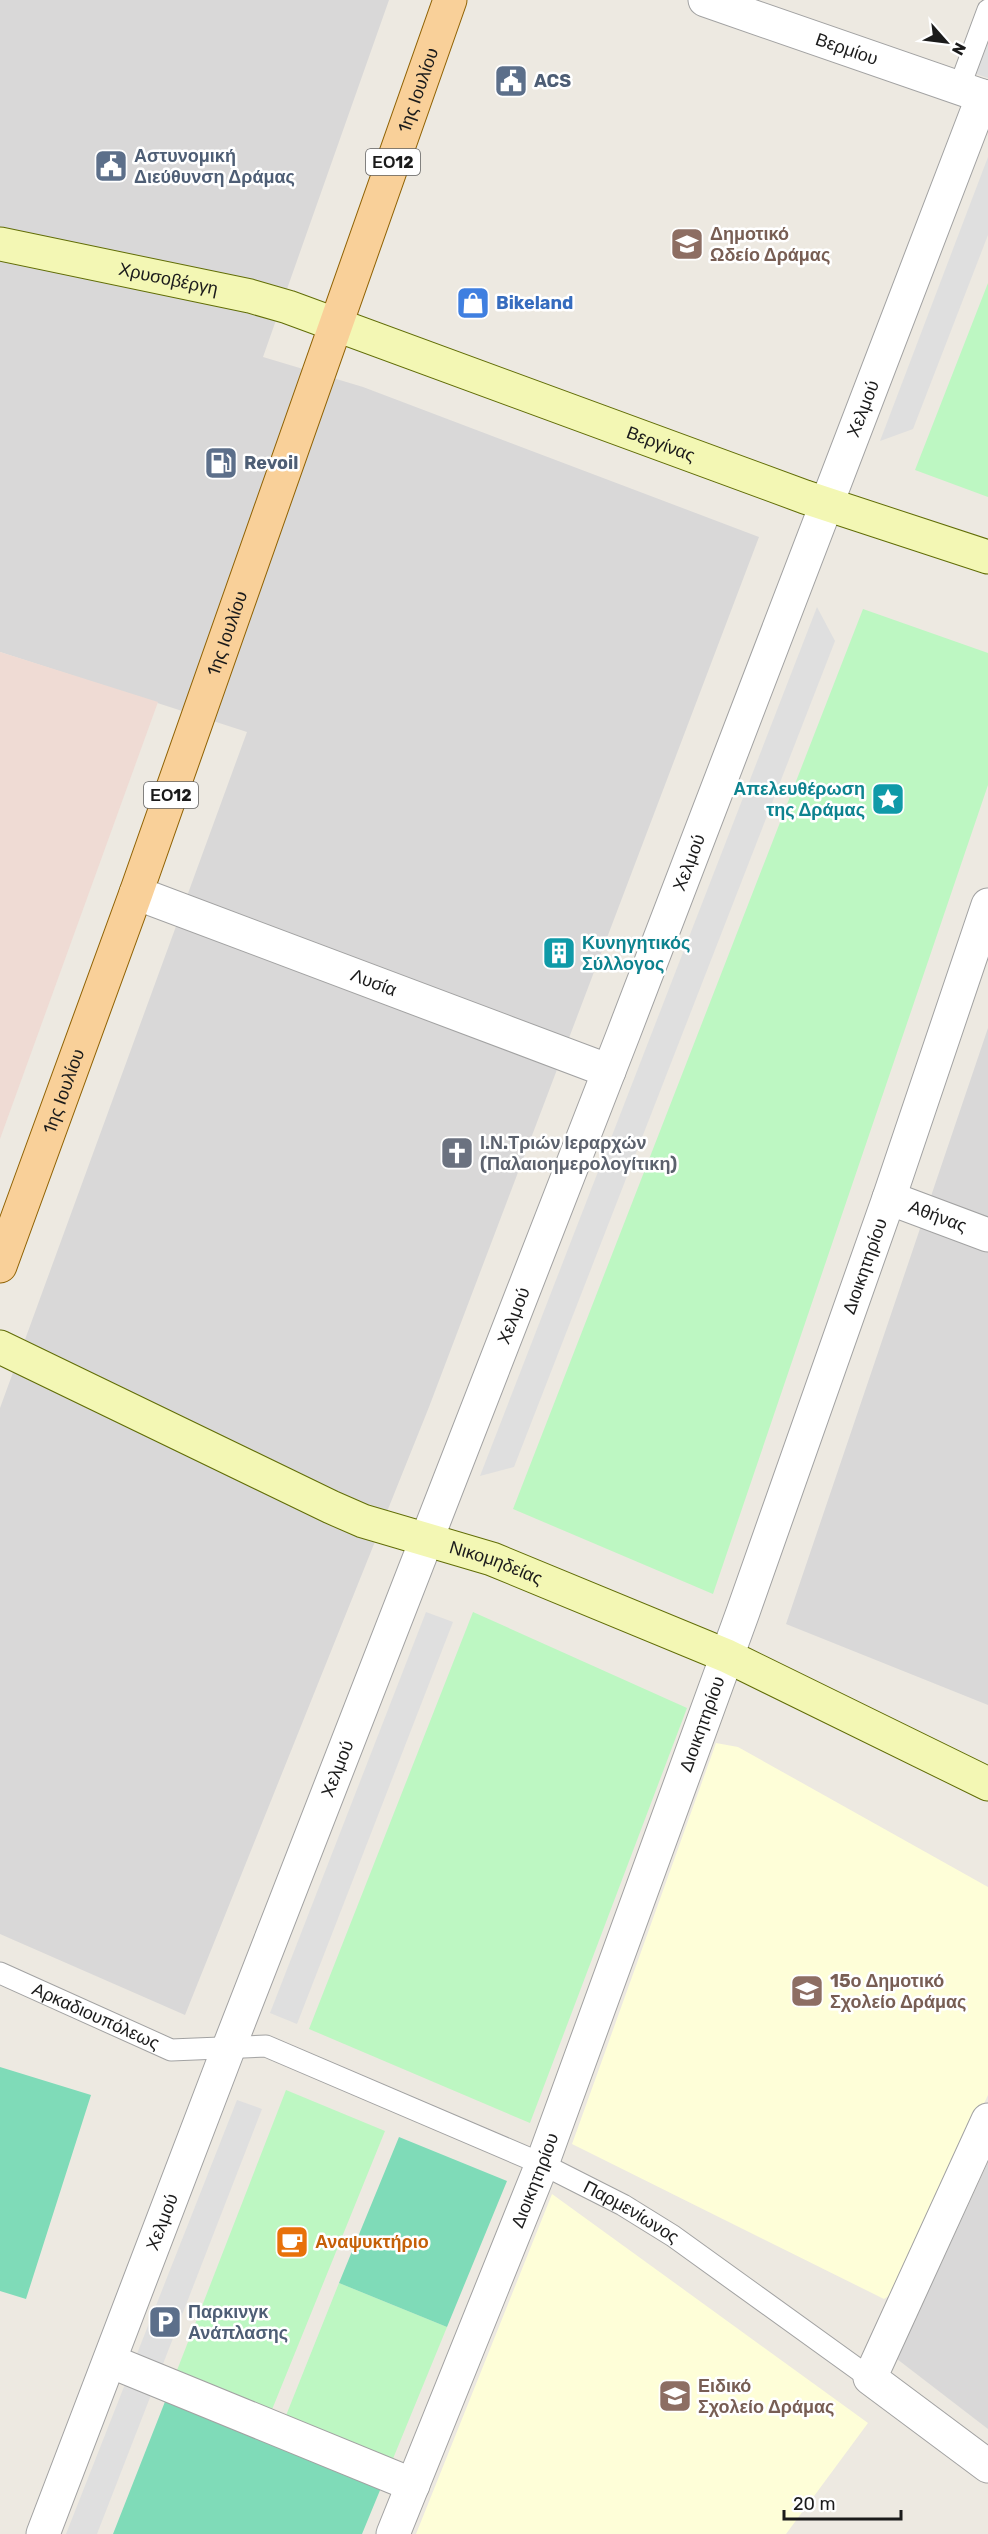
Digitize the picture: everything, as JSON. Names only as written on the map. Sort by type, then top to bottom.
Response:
[{"type":"main road","name":"1ης Ιουλίου","points":[[0,1266],[136,893],[450,0]]},
{"type":"street","name":"Βερμίου","points":[[705,0],[977,94]]},
{"type":"street","name":"Χελμού","points":[[43,2534],[229,2048],[828,504],[977,94]]},
{"type":"street","name":"Χρυσοβέργη","points":[[0,244],[250,296],[336,323]]},
{"type":"street","name":"Βεργίνας","points":[[336,323],[828,504],[988,557]]},
{"type":"street","name":"Λυσία","points":[[136,893],[609,1071]]},
{"type":"street","name":"Διοικητηρίου","points":[[393,2534],[542,2164],[727,1656],[889,1198],[988,905]]},
{"type":"street","name":"Αθήνας","points":[[889,1198],[988,1235]]},
{"type":"street","name":"Νικομηδείας","points":[[0,1347],[331,1507],[363,1521],[492,1559],[727,1656],[988,1784]]},
{"type":"street","points":[[870,2378],[988,2120]]},
{"type":"street","points":[[110,2361],[413,2485]]},
{"type":"street","name":"Παρμενίωνος","points":[[870,2378],[988,2466]]},
{"type":"lane","name":"Χελμού","points":[[977,94],[988,10]]},
{"type":"lane","name":"Αρκαδιουπόλεως","points":[[0,1973],[171,2050],[229,2048]]},
{"type":"lane","name":"Παρμενίωνος","points":[[229,2048],[266,2046],[542,2164],[655,2224],[870,2378]]},
{"type":"shaded area","points":[[0,0],[389,0],[263,357],[363,387],[759,537],[429,1407],[185,2015],[0,1934],[0,1408],[247,732],[0,652]]},
{"type":"shaded area","points":[[988,24],[988,78],[970,72]]},
{"type":"shaded area","points":[[988,157],[988,235],[913,429],[880,441]]},
{"type":"shaded area","points":[[817,607],[835,641],[514,1467],[480,1476]]},
{"type":"shaded area","points":[[0,652],[158,702],[0,1139]]},
{"type":"shaded area","points":[[988,1028],[988,1705],[786,1624]]},
{"type":"shaded area","points":[[426,1612],[453,1622],[297,2024],[270,2013]]},
{"type":"shaded area","name":"15ο Δημοτικό Σχολείο Δράμας","points":[[716,1743],[738,1747],[988,1887],[988,2095],[896,2291],[884,2299],[572,2144]]},
{"type":"shaded area","name":"Παρκινγκ Ανάπλασης","points":[[237,2100],[262,2109],[97,2534],[66,2534]]},
{"type":"shaded area","points":[[988,2162],[988,2429],[897,2359]]},
{"type":"shaded area","points":[[552,2194],[868,2423],[786,2534],[416,2534]]},
{"type":"green space","points":[[988,283],[988,497],[915,470]]},
{"type":"green space","points":[[863,609],[988,653],[988,785],[713,1594],[513,1509]]},
{"type":"green space","points":[[473,1612],[687,1708],[530,2123],[309,2029]]},
{"type":"green space","points":[[0,2067],[91,2095],[26,2299],[0,2291]]},
{"type":"green space","points":[[286,2090],[385,2131],[269,2417],[174,2378]]},
{"type":"green space","points":[[399,2137],[507,2181],[447,2327],[339,2283]]},
{"type":"green space","points":[[339,2283],[447,2327],[390,2466],[283,2423]]},
{"type":"green space","points":[[168,2394],[383,2483],[362,2534],[113,2534]]},
{"type":"place","name":"ACS","points":[[511,81]]},
{"type":"place","name":"Αστυνομική Διεύθυνση Δράμας","points":[[111,166]]},
{"type":"place","name":"Δημοτικό Ωδείο Δράμας","points":[[687,244]]},
{"type":"place","name":"Bikeland","points":[[473,303]]},
{"type":"place","name":"Revoil","points":[[221,463]]},
{"type":"place","name":"Απελευθέρωση της Δράμας","points":[[888,799]]},
{"type":"place","name":"Κυνηγητικός Σύλλογος","points":[[559,953]]},
{"type":"place","name":"Ι.Ν.Τριών Ιεραρχών (Παλαιοημερολογίτικη)","points":[[457,1153]]},
{"type":"place","name":"15ο Δημοτικό Σχολείο Δράμας","points":[[807,1991]]},
{"type":"place","name":"Αναψυκτήριο","points":[[292,2242]]},
{"type":"place","name":"Παρκινγκ Ανάπλασης","points":[[165,2322]]},
{"type":"place","name":"Ειδικό Σχολείο Δράμας","points":[[675,2396]]}]
